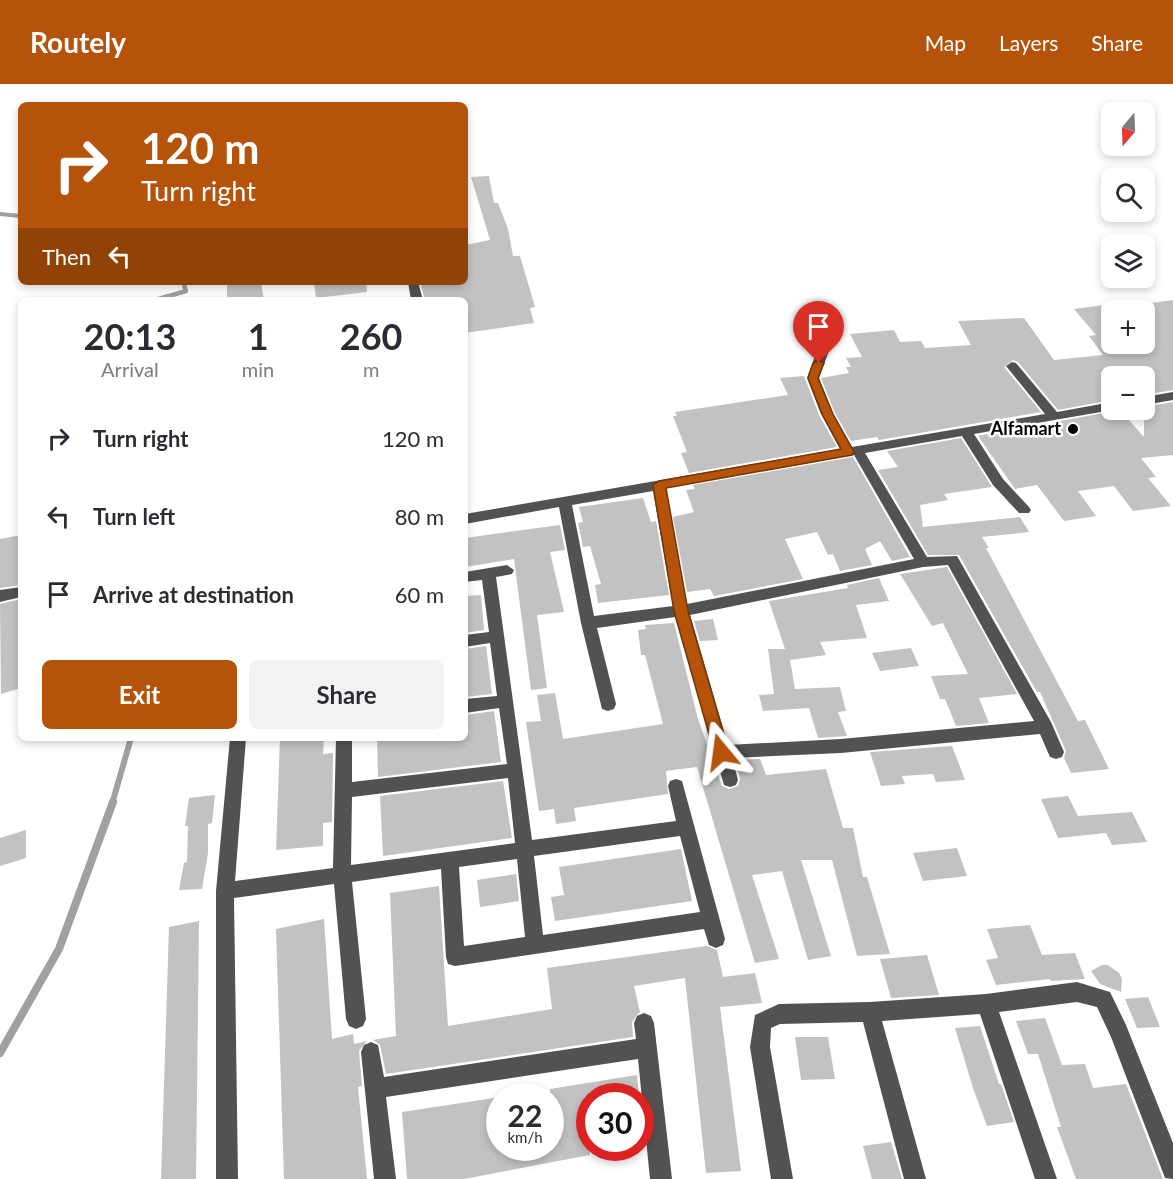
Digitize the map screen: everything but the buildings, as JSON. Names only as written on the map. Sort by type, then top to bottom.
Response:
[{"type":"street","points":[[824,348],[813,378],[827,414],[923,562]]},
{"type":"street","points":[[1012,366],[1054,416]]},
{"type":"street","points":[[1155,399],[1173,396]]},
{"type":"street","points":[[468,518],[1101,408]]},
{"type":"street","points":[[966,432],[998,482],[1024,510]]},
{"type":"street","points":[[659,485],[681,611],[730,780]]},
{"type":"street","points":[[565,501],[588,623],[608,704]]},
{"type":"street","points":[[588,623],[681,611],[923,562],[952,560],[1045,727],[1056,752]]},
{"type":"street","points":[[468,577],[507,570]]},
{"type":"street","points":[[488,574],[516,770],[535,945]]},
{"type":"street","points":[[0,596],[18,593]]},
{"type":"street","points":[[468,641],[498,636]]},
{"type":"street","points":[[468,706],[506,701]]},
{"type":"street","points":[[721,752],[841,746],[1045,727]]},
{"type":"street","points":[[227,1179],[225,891],[238,741]]},
{"type":"street","points":[[344,741],[342,875],[356,1019]]},
{"type":"street","points":[[344,790],[516,770]]},
{"type":"street","points":[[676,786],[716,939]]},
{"type":"street","points":[[225,891],[686,828]]},
{"type":"street","points":[[450,861],[455,957],[709,919]]},
{"type":"street","points":[[782,1179],[760,1047],[762,1023],[779,1014],[870,1012],[986,1004],[1077,992],[1103,999],[1119,1032],[1173,1170]]},
{"type":"street","points":[[986,1004],[1046,1179]]},
{"type":"street","points":[[870,1012],[915,1179]]},
{"type":"street","points":[[644,1023],[661,1179]]},
{"type":"street","points":[[376,1088],[646,1048]]},
{"type":"street","points":[[371,1052],[385,1179]]},
{"type":"waterway","points":[[0,214],[18,216]]},
{"type":"waterway","points":[[165,297],[186,291],[184,285]]},
{"type":"waterway","points":[[112,804],[130,741]]},
{"type":"waterway","points":[[0,1053],[59,949],[113,802]]},
{"type":"place","name":"Alfamart","points":[[1073,429]]},
{"type":"route","points":[[721,752],[681,611],[659,485],[848,452],[827,414],[813,378],[819,363]]}]
